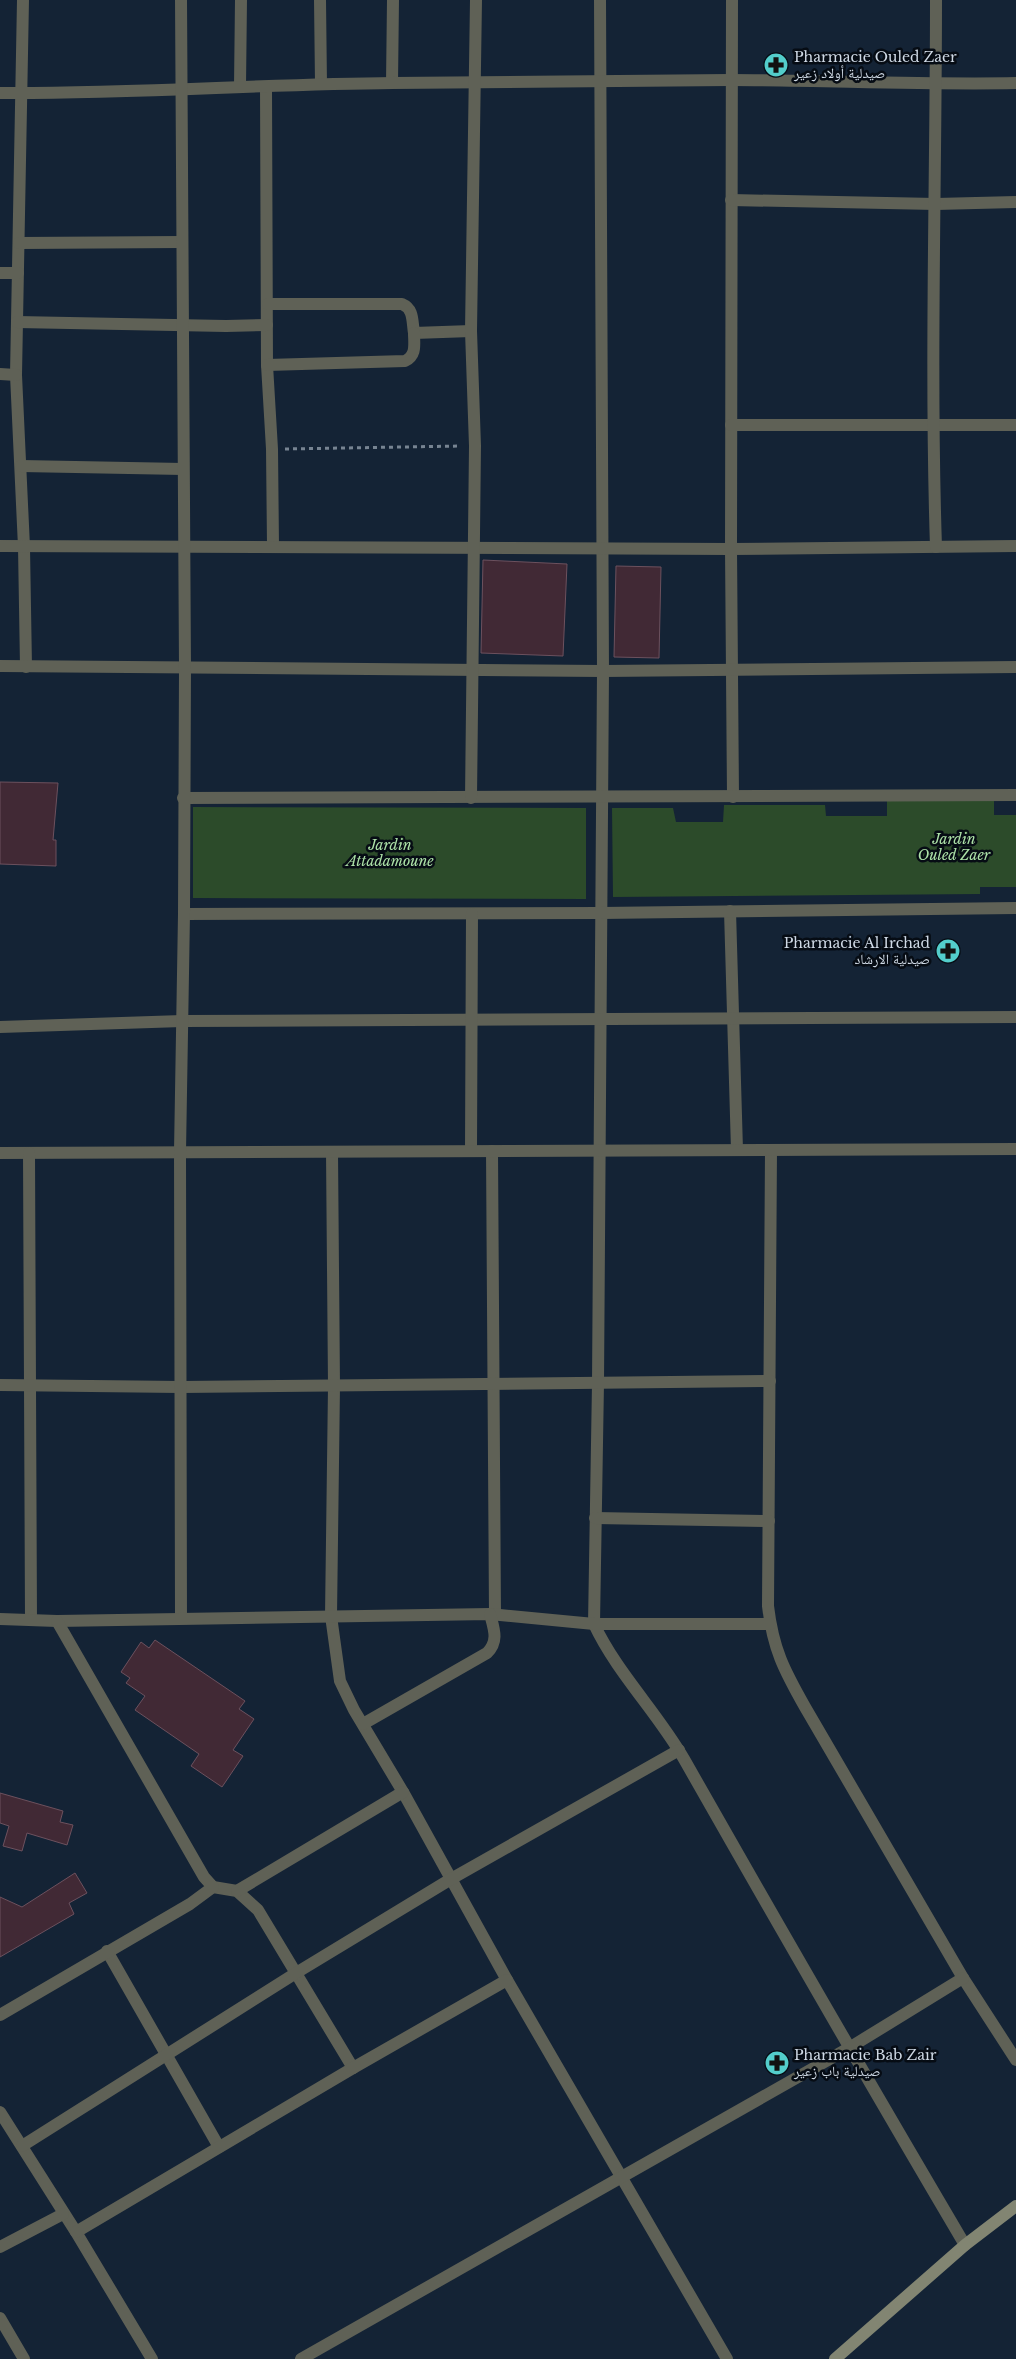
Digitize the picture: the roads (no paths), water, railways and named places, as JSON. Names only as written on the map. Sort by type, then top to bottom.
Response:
[{"type":"main road","points":[[835,2359],[965,2245],[1016,2206]]},
{"type":"street","points":[[23,0],[16,375],[24,546],[26,666]]},
{"type":"street","points":[[181,0],[185,668],[184,914],[180,1152],[181,1618]]},
{"type":"street","points":[[240,86],[241,0]]},
{"type":"street","points":[[320,0],[321,84]]},
{"type":"street","points":[[392,0],[392,84]]},
{"type":"street","points":[[471,798],[475,446],[471,331],[476,0]]},
{"type":"street","points":[[600,0],[603,671],[598,1383],[594,1624],[607,1648],[678,1750],[849,2048],[965,2245]]},
{"type":"street","points":[[732,0],[731,548],[733,797]]},
{"type":"street","points":[[936,0],[936,204],[932,423],[936,547]]},
{"type":"street","points":[[0,93],[182,91],[240,86],[266,87],[321,84],[731,80],[936,84],[1016,83]]},
{"type":"street","points":[[266,87],[267,365],[272,449],[273,546]]},
{"type":"street","points":[[731,200],[936,204],[1016,202]]},
{"type":"street","points":[[19,243],[182,242]]},
{"type":"street","points":[[0,273],[18,273]]},
{"type":"street","points":[[267,365],[405,361],[415,349],[412,314],[402,304],[268,304]]},
{"type":"street","points":[[17,322],[267,325]]},
{"type":"street","points":[[414,333],[471,331]]},
{"type":"street","points":[[0,374],[16,375]]},
{"type":"street","points":[[731,425],[932,423],[1016,425]]},
{"type":"street","points":[[21,466],[183,469]]},
{"type":"street","points":[[0,546],[731,548],[1016,546]]},
{"type":"street","points":[[0,666],[603,671],[1016,667]]},
{"type":"street","points":[[183,798],[601,798],[1016,795]]},
{"type":"street","points":[[184,914],[472,914],[1016,908]]},
{"type":"street","points":[[730,911],[737,1150]]},
{"type":"street","points":[[471,1151],[472,914]]},
{"type":"street","points":[[0,1027],[182,1020],[1016,1017]]},
{"type":"street","points":[[0,1153],[1016,1149]]},
{"type":"street","points":[[771,1150],[769,1521],[770,1624],[773,1641],[787,1675],[963,1978],[1016,2060]]},
{"type":"street","points":[[363,1724],[487,1654],[494,1646],[496,1637],[493,1615],[492,1151]]},
{"type":"street","points":[[332,1152],[334,1386],[331,1616],[340,1681],[346,1697],[402,1792],[507,1980],[727,2359]]},
{"type":"street","points":[[29,1153],[32,1385],[31,1620]]},
{"type":"street","points":[[0,1386],[181,1387],[770,1381]]},
{"type":"street","points":[[596,1518],[769,1521]]},
{"type":"street","points":[[0,1619],[56,1622],[181,1618],[493,1615],[594,1624],[770,1624]]},
{"type":"street","points":[[56,1622],[204,1877],[213,1887],[237,1891],[258,1910],[353,2068]]},
{"type":"street","points":[[22,2146],[296,1973],[451,1879],[678,1750]]},
{"type":"street","points":[[237,1891],[402,1792]]},
{"type":"street","points":[[0,2014],[213,1887]]},
{"type":"street","points":[[107,1951],[219,2147]]},
{"type":"street","points":[[301,2359],[849,2048],[963,1978]]},
{"type":"street","points":[[76,2232],[353,2068],[507,1980]]},
{"type":"street","points":[[0,2112],[76,2232],[152,2359]]},
{"type":"street","points":[[0,2247],[64,2214]]},
{"type":"street","points":[[0,2318],[24,2359]]},
{"type":"place","name":"Pharmacie Ouled Zaer صيدلية أولاد زعير","points":[[776,65]]},
{"type":"place","name":"Pharmacie Al Irchad صيدلية الارشاد","points":[[948,951]]},
{"type":"place","name":"Pharmacie Bab Zair صيدلية باب زعير","points":[[777,2063]]},
{"type":"park label","name":"Jardin Ouled Zaer","points":[[954,848]]},
{"type":"park label","name":"Jardin Attadamoune","points":[[390,854]]}]
